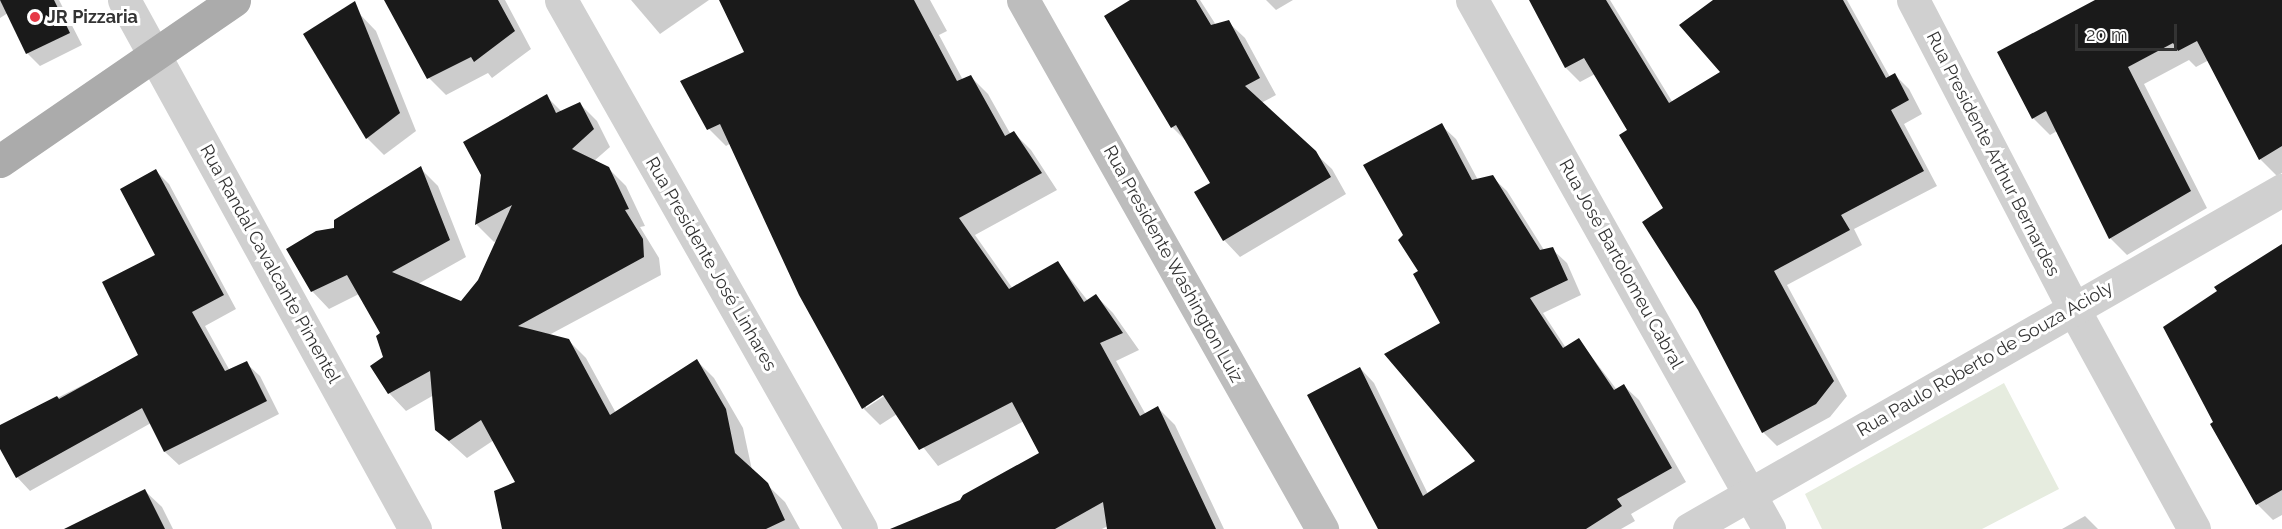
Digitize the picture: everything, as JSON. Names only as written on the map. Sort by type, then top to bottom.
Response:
[{"type":"main road","points":[[0,161],[156,56],[234,0]]},
{"type":"main road","name":"Rua Presidente Washington Luiz","points":[[1023,0],[1322,529]]},
{"type":"street","name":"Rua Randal Cavalcante Pimentel","points":[[124,0],[415,529]]},
{"type":"street","name":"Rua Presidente José Linhares","points":[[561,0],[861,529]]},
{"type":"street","name":"Rua José Bartolomeu Cabral","points":[[1472,0],[1768,529]]},
{"type":"street","name":"Rua Presidente Arthur Bernardes","points":[[1912,0],[2073,308],[2194,529]]},
{"type":"street","name":"Rua Paulo Roberto de Souza Acioly","points":[[1689,529],[2282,190]]},
{"type":"shaded area","points":[[2004,383],[2059,489],[1982,529],[1822,529],[1805,494]]},
{"type":"building","name":"JR Pizzaria","points":[[0,0],[54,0],[70,33],[26,54]]},
{"type":"building","points":[[384,0],[498,0],[515,31],[474,62],[471,57],[427,79]]},
{"type":"building","points":[[719,0],[914,0],[957,81],[971,75],[1005,136],[1014,131],[1042,173],[959,218],[1009,289],[1058,261],[1084,302],[1096,294],[1123,333],[1100,343],[1140,416],[1158,406],[1216,529],[1107,529],[1103,502],[1055,529],[890,529],[960,500],[963,495],[1039,453],[1012,402],[919,450],[883,395],[862,409],[799,295],[720,124],[707,130],[680,81],[744,52]]},
{"type":"building","points":[[1130,0],[1196,0],[1211,25],[1229,20],[1260,78],[1245,86],[1316,151],[1331,177],[1223,241],[1194,192],[1210,183],[1176,125],[1171,128],[1104,16]]},
{"type":"building","points":[[1529,0],[1606,0],[1669,103],[1720,72],[1679,25],[1713,0],[1843,0],[1886,78],[1895,73],[1909,100],[1891,110],[1924,171],[1841,215],[1850,230],[1774,271],[1834,381],[1816,404],[1762,433],[1698,310],[1642,222],[1663,208],[1619,135],[1627,130],[1584,58],[1565,68]]},
{"type":"building","points":[[2095,0],[2282,0],[2282,146],[2259,160],[2197,41],[2178,51],[2173,43],[2128,67],[2191,191],[2109,239],[2046,111],[2032,119],[1997,52]]},
{"type":"building","points":[[355,1],[400,113],[366,139],[303,34]]},
{"type":"building","points":[[547,94],[556,113],[580,102],[594,129],[572,149],[609,167],[629,209],[625,210],[643,239],[644,257],[518,326],[569,339],[610,415],[697,359],[726,409],[735,453],[768,483],[785,520],[766,529],[502,529],[494,491],[515,482],[481,420],[449,441],[435,430],[430,371],[388,394],[370,366],[383,357],[376,336],[380,333],[347,275],[311,292],[286,249],[316,231],[334,228],[334,220],[421,166],[450,240],[392,272],[461,301],[478,280],[512,205],[475,225],[481,175],[463,142]]},
{"type":"building","points":[[1442,123],[1472,180],[1493,175],[1540,250],[1553,247],[1568,280],[1530,298],[1563,348],[1579,338],[1614,390],[1624,384],[1672,468],[1617,499],[1622,506],[1586,529],[1378,529],[1307,395],[1360,367],[1423,496],[1475,461],[1384,354],[1440,323],[1413,274],[1418,271],[1398,240],[1403,235],[1363,165]]},
{"type":"building","points":[[156,169],[224,295],[192,312],[225,371],[247,361],[267,401],[164,452],[142,408],[16,478],[0,449],[0,425],[57,396],[59,399],[138,355],[102,282],[155,255],[120,189]]},
{"type":"building","points":[[2282,244],[2282,490],[2256,505],[2210,424],[2213,422],[2163,327],[2217,291],[2214,287]]},
{"type":"building","points":[[145,489],[165,529],[64,529]]},
{"type":"place","name":"JR Pizzaria","points":[[35,17]]}]
